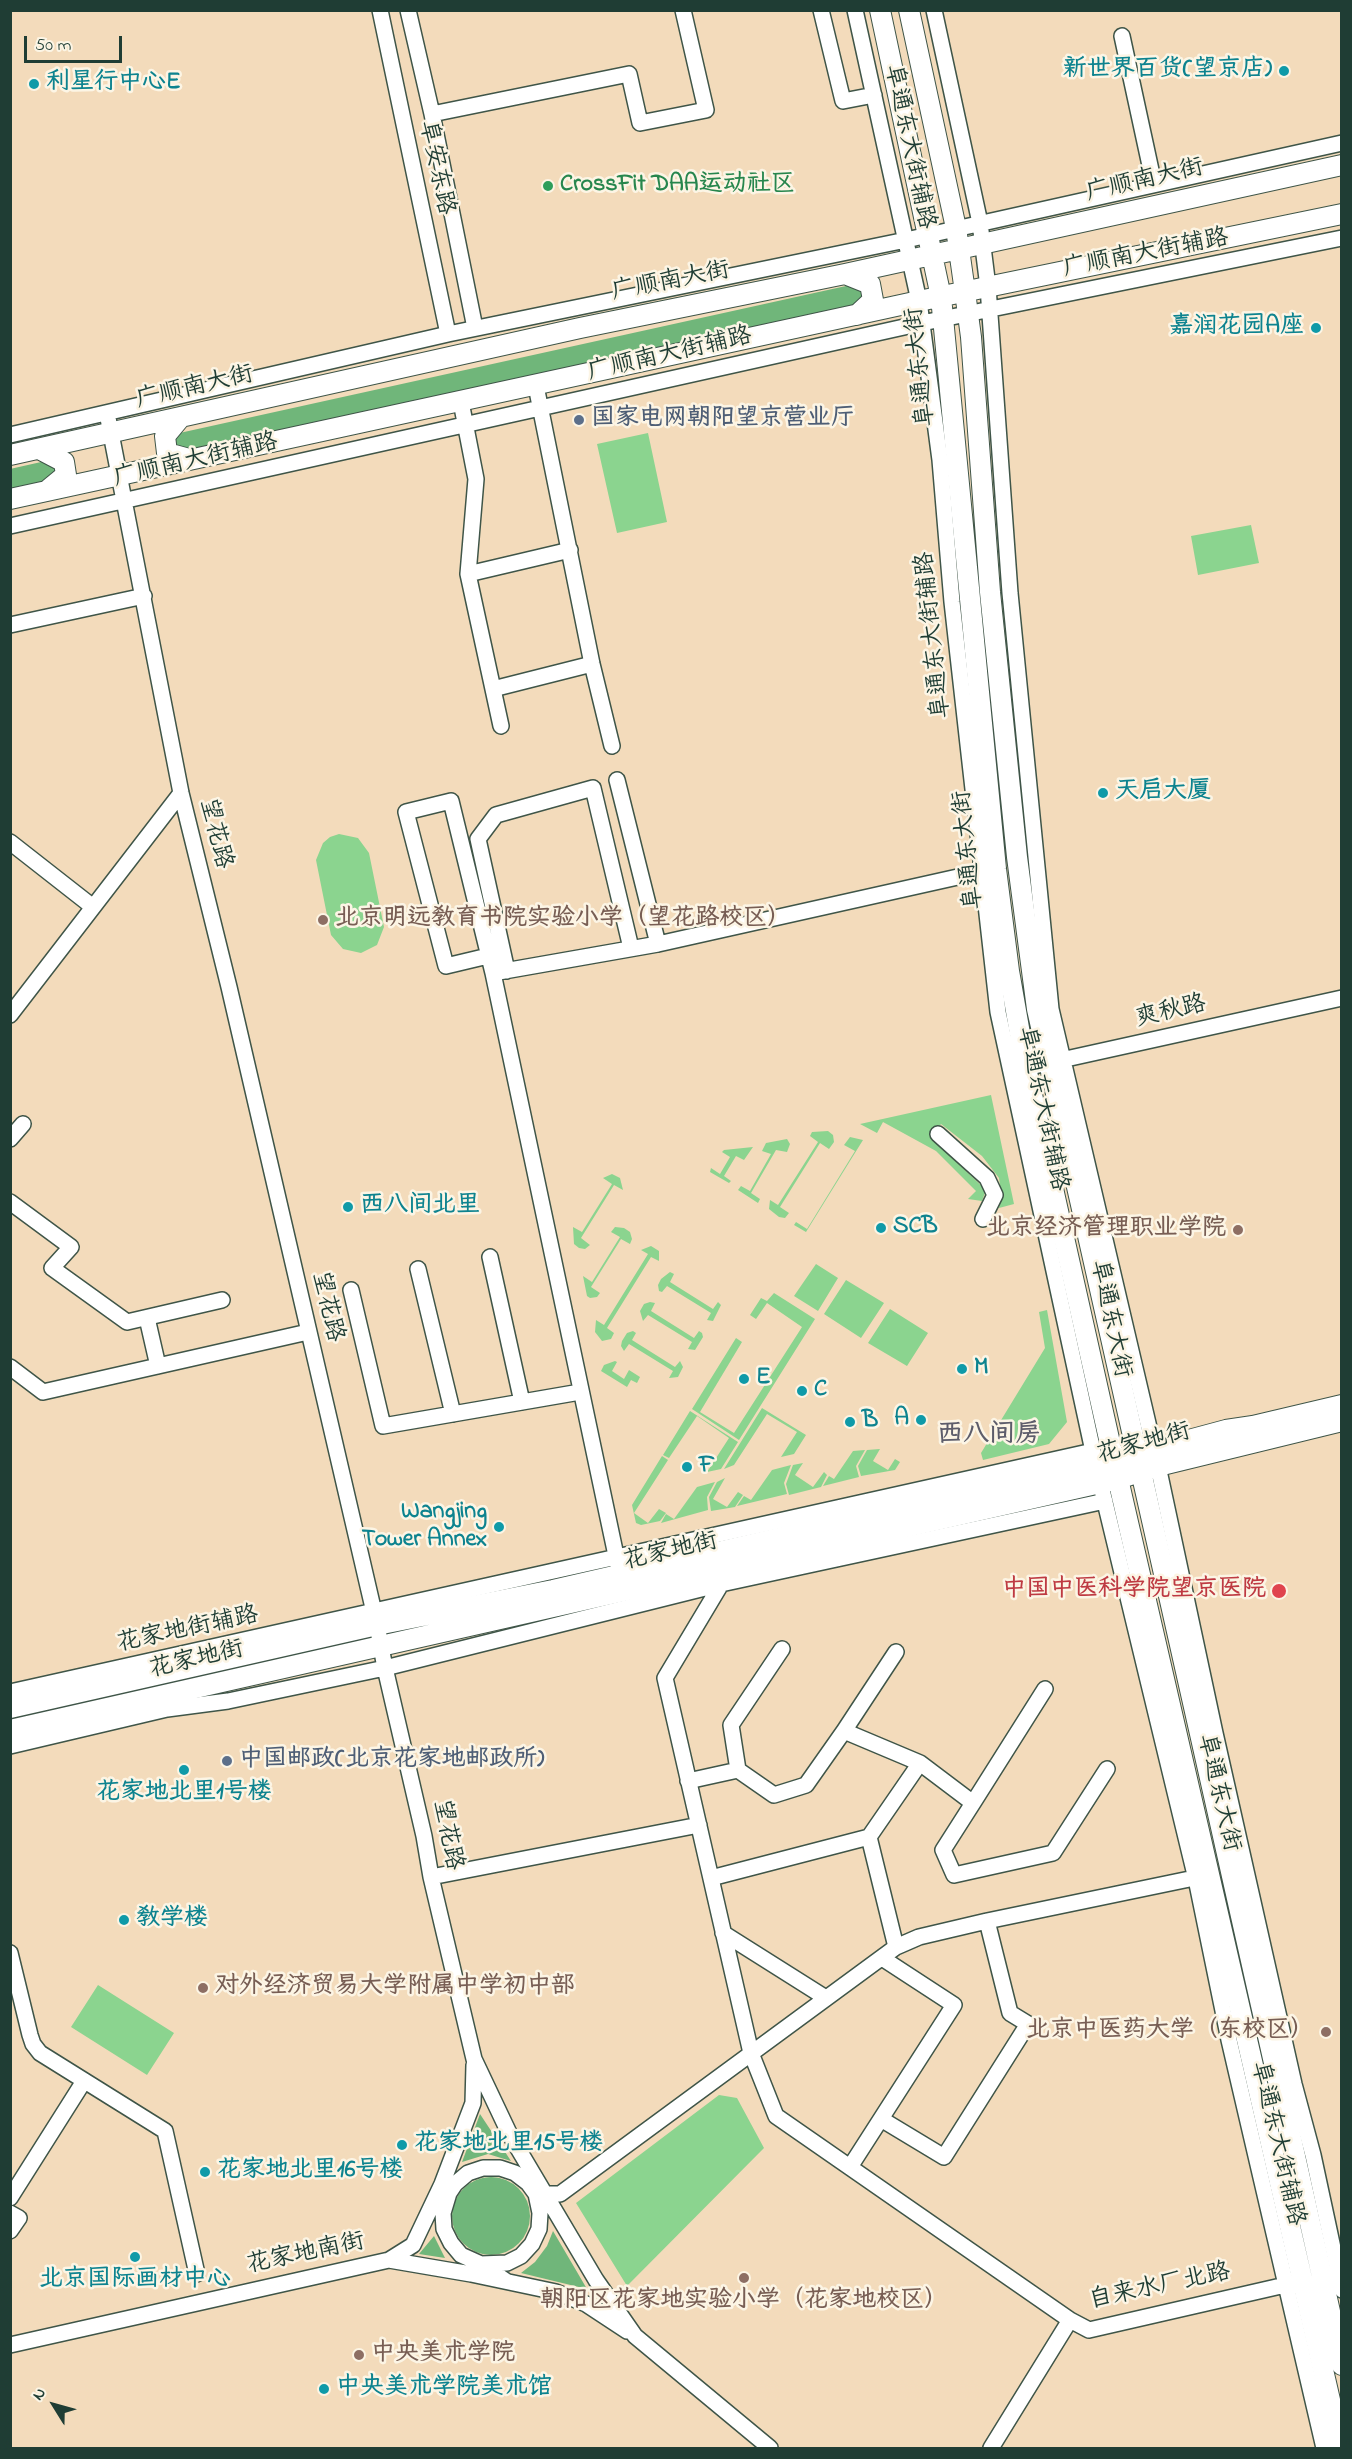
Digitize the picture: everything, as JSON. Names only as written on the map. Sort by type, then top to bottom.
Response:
[{"type":"main road","name":"阜通东大街","points":[[880,10],[944,320],[989,871],[1009,971],[1018,1070],[1104,1473],[1203,1877],[1322,2281],[1341,2448]]},
{"type":"main road","name":"阜通东大街","points":[[909,10],[956,228],[966,292],[990,592],[1017,857],[1037,1009],[1057,1062],[1147,1460],[1341,2365]]},
{"type":"main road","name":"广顺南大街","points":[[10,456],[180,418],[578,318],[845,274],[1341,165]]},
{"type":"main road","points":[[10,499],[919,301],[1341,214]]},
{"type":"main road","points":[[845,274],[870,284],[873,300],[857,315]]},
{"type":"main road","points":[[180,418],[165,436],[167,453],[189,459]]},
{"type":"main road","points":[[39,449],[64,462],[66,476],[47,491]]},
{"type":"main road","name":"花家地街","points":[[10,1730],[732,1565],[1104,1473],[1147,1460],[1226,1430],[1253,1426],[1341,1405]]},
{"type":"main road","name":"花家地街","points":[[1147,1460],[1341,1421]]},
{"type":"main road","name":"花家地街","points":[[10,1708],[376,1619],[553,1590],[619,1566],[1104,1473]]},
{"type":"street","name":"阜安东路","points":[[380,10],[448,334]]},
{"type":"street","name":"阜安东路","points":[[408,10],[432,114],[475,328]]},
{"type":"street","points":[[432,114],[629,74],[640,123],[706,110],[683,10]]},
{"type":"street","points":[[821,10],[843,101],[874,95]]},
{"type":"street","name":"阜通东大街辅路","points":[[855,10],[919,301],[940,460],[952,602],[989,871]]},
{"type":"street","name":"阜通东大街辅路","points":[[934,10],[980,223],[988,287],[1010,593],[1038,891],[1057,1062]]},
{"type":"street","points":[[1122,36],[1154,184]]},
{"type":"street","points":[[10,435],[475,328],[578,318],[956,228],[1341,143]]},
{"type":"street","name":"广顺南大街辅路","points":[[10,526],[922,323],[1341,238]]},
{"type":"street","points":[[440,302],[455,304],[467,297]]},
{"type":"street","points":[[536,386],[592,664],[612,746]]},
{"type":"street","points":[[461,402],[476,479],[468,574],[501,726]]},
{"type":"street","name":"望花路","points":[[107,413],[126,501],[181,793],[229,987],[376,1619],[431,1877],[474,2059],[500,2117],[534,2175],[540,2197]]},
{"type":"street","points":[[468,574],[570,550]]},
{"type":"street","points":[[10,625],[144,597]]},
{"type":"street","points":[[493,689],[592,664]]},
{"type":"street","points":[[616,780],[658,944]]},
{"type":"street","points":[[619,1566],[580,1392],[500,972],[478,839],[496,815],[593,788],[631,948]]},
{"type":"street","points":[[10,1015],[181,793]]},
{"type":"street","points":[[488,956],[446,966],[406,812],[451,801],[488,956],[500,972]]},
{"type":"street","points":[[10,842],[93,907]]},
{"type":"street","points":[[500,972],[658,944],[989,871]]},
{"type":"street","name":"爽秋路","points":[[1018,1070],[1341,998]]},
{"type":"street","name":"阜通东大街辅路","points":[[1018,1070],[1040,1242],[1104,1473]]},
{"type":"street","points":[[10,1139],[23,1124]]},
{"type":"street","points":[[939,1134],[987,1178],[995,1195],[983,1219]]},
{"type":"street","points":[[10,1202],[71,1247],[52,1268],[128,1322],[222,1300]]},
{"type":"street","points":[[490,1257],[522,1402]]},
{"type":"street","points":[[418,1269],[453,1414]]},
{"type":"street","points":[[351,1290],[383,1426],[580,1392]]},
{"type":"street","points":[[147,1318],[158,1366]]},
{"type":"street","points":[[10,1366],[43,1392],[308,1332]]},
{"type":"street","points":[[10,1746],[167,1709],[228,1701],[385,1668],[721,1584],[1104,1473]]},
{"type":"street","points":[[732,1565],[664,1678],[751,2053],[776,2116],[1070,2320]]},
{"type":"street","name":"花家地街辅路","points":[[10,1692],[376,1619]]},
{"type":"street","points":[[782,1649],[731,1725],[738,1770],[774,1795],[806,1785],[896,1652]]},
{"type":"street","points":[[1045,1689],[943,1850],[954,1875],[1053,1852],[1107,1769]]},
{"type":"street","points":[[844,1731],[920,1763],[973,1803]]},
{"type":"street","points":[[711,1878],[869,1837],[920,1763]]},
{"type":"street","points":[[688,1781],[738,1770]]},
{"type":"street","points":[[431,1877],[699,1825]]},
{"type":"street","points":[[869,1837],[896,1947]]},
{"type":"street","points":[[540,2197],[560,2194],[896,1947],[919,1937],[987,1921],[1203,1877]]},
{"type":"street","points":[[881,2119],[944,2157],[1028,2024],[1010,2013],[987,1921]]},
{"type":"street","points":[[723,1933],[826,1998]]},
{"type":"street","points":[[10,1953],[15,1990],[33,2044],[40,2053],[165,2131],[197,2274]]},
{"type":"street","points":[[850,2167],[954,2005],[882,1958]]},
{"type":"street","name":"花家地南街","points":[[10,2345],[388,2260],[413,2245],[449,2168],[473,2103],[474,2059]]},
{"type":"street","points":[[10,2198],[84,2081]]},
{"type":"street","points":[[423,2226],[447,2199],[449,2168]]},
{"type":"street","points":[[506,2282],[461,2255],[451,2243],[444,2229],[443,2213],[455,2184],[468,2173],[483,2168],[500,2168],[515,2173],[528,2183],[562,2221],[596,2280],[635,2336]]},
{"type":"street","points":[[443,2269],[475,2262],[507,2263],[521,2256],[532,2244],[539,2229],[540,2197]]},
{"type":"street","points":[[10,2213],[19,2218],[10,2231]]},
{"type":"street","points":[[388,2260],[443,2269],[572,2297],[635,2336],[770,2448]]},
{"type":"street","points":[[1322,2281],[1324,2448]]},
{"type":"street","name":"自来水厂北路","points":[[991,2448],[1070,2320],[1089,2330],[1322,2281]]},
{"type":"green space","points":[[855,284],[864,289],[862,303],[180,452],[174,448],[175,434]]},
{"type":"green space","points":[[648,433],[667,522],[617,533],[597,444]]},
{"type":"green space","points":[[50,460],[59,465],[55,480],[11,490],[10,469]]},
{"type":"green space","points":[[1251,525],[1259,563],[1198,575],[1191,536]]},
{"type":"green space","points":[[339,834],[358,838],[369,853],[384,927],[377,945],[361,953],[343,949],[331,935],[316,860],[323,843]]},
{"type":"green space","points":[[991,1095],[1014,1204],[999,1208],[1001,1193],[999,1178],[982,1156],[941,1124],[931,1138],[986,1190],[982,1201],[968,1199],[976,1191],[936,1151],[883,1122],[877,1133],[860,1124]]},
{"type":"green space","points":[[828,1131],[833,1135],[834,1142],[829,1149],[820,1143],[780,1207],[789,1213],[785,1218],[779,1217],[769,1209],[770,1200],[778,1205],[818,1142],[810,1136],[812,1132]]},
{"type":"green space","points":[[850,1137],[863,1140],[806,1232],[794,1225],[796,1222],[807,1229],[855,1151],[844,1145]]},
{"type":"green space","points":[[787,1139],[790,1144],[787,1152],[776,1150],[751,1193],[760,1199],[758,1203],[738,1190],[741,1186],[750,1191],[771,1154],[762,1151],[766,1143]]},
{"type":"green space","points":[[753,1147],[744,1160],[736,1156],[724,1176],[731,1181],[729,1183],[710,1172],[711,1168],[720,1174],[730,1157],[722,1152],[724,1150]]},
{"type":"green space","points":[[612,1174],[620,1178],[623,1190],[614,1185],[581,1238],[590,1245],[585,1249],[579,1248],[574,1244],[573,1227],[582,1232],[612,1184],[603,1178]]},
{"type":"green space","points":[[615,1227],[624,1228],[630,1232],[632,1239],[630,1244],[621,1239],[591,1287],[600,1293],[597,1297],[590,1298],[587,1296],[583,1276],[592,1282],[620,1237],[611,1232]]},
{"type":"green space","points":[[651,1246],[659,1251],[659,1261],[651,1257],[607,1328],[614,1333],[611,1339],[602,1341],[595,1332],[596,1320],[604,1325],[648,1254],[641,1250]]},
{"type":"green space","points":[[816,1264],[838,1278],[818,1311],[794,1296]]},
{"type":"green space","points":[[670,1272],[674,1274],[670,1282],[713,1309],[718,1302],[721,1305],[713,1321],[707,1320],[711,1313],[667,1286],[662,1292],[659,1291],[658,1285],[661,1279]]},
{"type":"green space","points":[[846,1280],[884,1303],[861,1338],[824,1314]]},
{"type":"green space","points":[[774,1293],[815,1319],[739,1440],[692,1409],[736,1338],[742,1342],[700,1412],[734,1433],[802,1327],[767,1303],[756,1319],[750,1315],[761,1298],[767,1301]]},
{"type":"green space","points":[[655,1303],[651,1311],[694,1338],[699,1331],[702,1333],[703,1337],[695,1350],[688,1349],[692,1342],[648,1315],[643,1321],[640,1311],[644,1304]]},
{"type":"green space","points":[[890,1309],[928,1333],[907,1366],[868,1343]]},
{"type":"green space","points":[[1047,1310],[1067,1422],[1049,1444],[983,1460],[981,1453],[1045,1348],[1039,1312]]},
{"type":"green space","points":[[633,1331],[636,1333],[632,1340],[675,1367],[680,1361],[683,1367],[678,1377],[669,1378],[673,1371],[629,1344],[624,1351],[621,1346],[622,1341],[627,1333]]},
{"type":"green space","points":[[617,1362],[612,1371],[624,1379],[629,1370],[640,1377],[637,1383],[631,1380],[627,1387],[601,1371],[604,1365]]},
{"type":"green space","points":[[762,1408],[806,1435],[794,1454],[781,1457],[797,1432],[767,1414],[734,1465],[724,1469]]},
{"type":"green space","points":[[690,1411],[738,1442],[721,1469],[707,1472],[729,1438],[697,1416],[669,1458],[663,1455]]},
{"type":"green space","points":[[880,1449],[873,1461],[888,1470],[895,1459],[900,1462],[895,1470],[861,1476],[858,1466],[867,1450]]},
{"type":"green space","points":[[865,1450],[856,1466],[859,1477],[823,1486],[829,1476],[834,1479],[853,1451]]},
{"type":"green space","points":[[662,1456],[668,1460],[634,1513],[648,1523],[659,1509],[666,1513],[660,1521],[641,1525],[636,1523],[632,1505]]},
{"type":"green space","points":[[803,1463],[795,1475],[813,1487],[824,1472],[827,1475],[821,1487],[789,1495],[786,1484],[793,1465]]},
{"type":"green space","points":[[791,1465],[784,1483],[787,1494],[737,1506],[744,1496],[751,1500],[772,1470]]},
{"type":"green space","points":[[725,1478],[713,1499],[727,1507],[738,1492],[743,1495],[735,1507],[711,1511],[709,1497],[717,1482]]},
{"type":"green space","points":[[715,1482],[707,1497],[708,1510],[661,1523],[666,1514],[674,1519],[697,1487]]},
{"type":"green space","points":[[98,1985],[174,2033],[147,2075],[71,2027]]},
{"type":"green space","points":[[719,2095],[737,2098],[764,2148],[627,2286],[576,2203]]},
{"type":"green space","points":[[480,2114],[511,2161],[488,2154],[462,2162]]},
{"type":"green space","points":[[491,2177],[506,2180],[518,2189],[527,2201],[530,2216],[527,2231],[518,2243],[506,2252],[491,2255],[476,2252],[464,2243],[455,2231],[452,2216],[455,2201],[464,2189],[476,2180]]},
{"type":"green space","points":[[553,2231],[587,2289],[521,2273],[535,2262],[547,2246]]},
{"type":"green space","points":[[434,2236],[445,2258],[419,2254]]},
{"type":"place","name":"新世界百货(望京店)","points":[[1284,71]]},
{"type":"place","name":"利星行中心E","points":[[34,84]]},
{"type":"place","name":"CrossFit DAA运动社区","points":[[548,186]]},
{"type":"place","name":"嘉润花园A座","points":[[1316,328]]},
{"type":"place","name":"国家电网朝阳望京营业厅","points":[[579,420]]},
{"type":"place","name":"天启大厦","points":[[1103,793]]},
{"type":"place","name":"北京明远教育书院实验小学（望花路校区）","points":[[323,920]]},
{"type":"place","name":"西八间北里","points":[[348,1207]]},
{"type":"place","name":"SCB","points":[[881,1228]]},
{"type":"place","name":"北京经济管理职业学院","points":[[1238,1230]]},
{"type":"place","name":"M","points":[[962,1369]]},
{"type":"place","name":"E","points":[[744,1379]]},
{"type":"place","name":"C","points":[[802,1391]]},
{"type":"place","name":"A","points":[[921,1420]]},
{"type":"place","name":"B","points":[[850,1422]]},
{"type":"place","name":"F","points":[[687,1467]]},
{"type":"place","name":"Wangjing Tower Annex","points":[[499,1527]]},
{"type":"place","name":"中国中医科学院望京医院","points":[[1279,1591]]},
{"type":"place","name":"中国邮政(北京花家地邮政所)","points":[[227,1761]]},
{"type":"place","name":"花家地北里1号楼","points":[[184,1770]]},
{"type":"place","name":"教学楼","points":[[124,1920]]},
{"type":"place","name":"对外经济贸易大学附属中学初中部","points":[[203,1988]]},
{"type":"place","name":"北京中医药大学（东校区）","points":[[1326,2032]]},
{"type":"place","name":"花家地北里15号楼","points":[[402,2145]]},
{"type":"place","name":"花家地北里16号楼","points":[[205,2172]]},
{"type":"place","name":"北京国际画材中心","points":[[135,2257]]},
{"type":"place","name":"朝阳区花家地实验小学（花家地校区）","points":[[744,2278]]},
{"type":"place","name":"中央美术学院","points":[[359,2355]]},
{"type":"place","name":"中央美术学院美术馆","points":[[324,2389]]},
{"type":"district","name":"西八间房","points":[[989,1437]]}]
